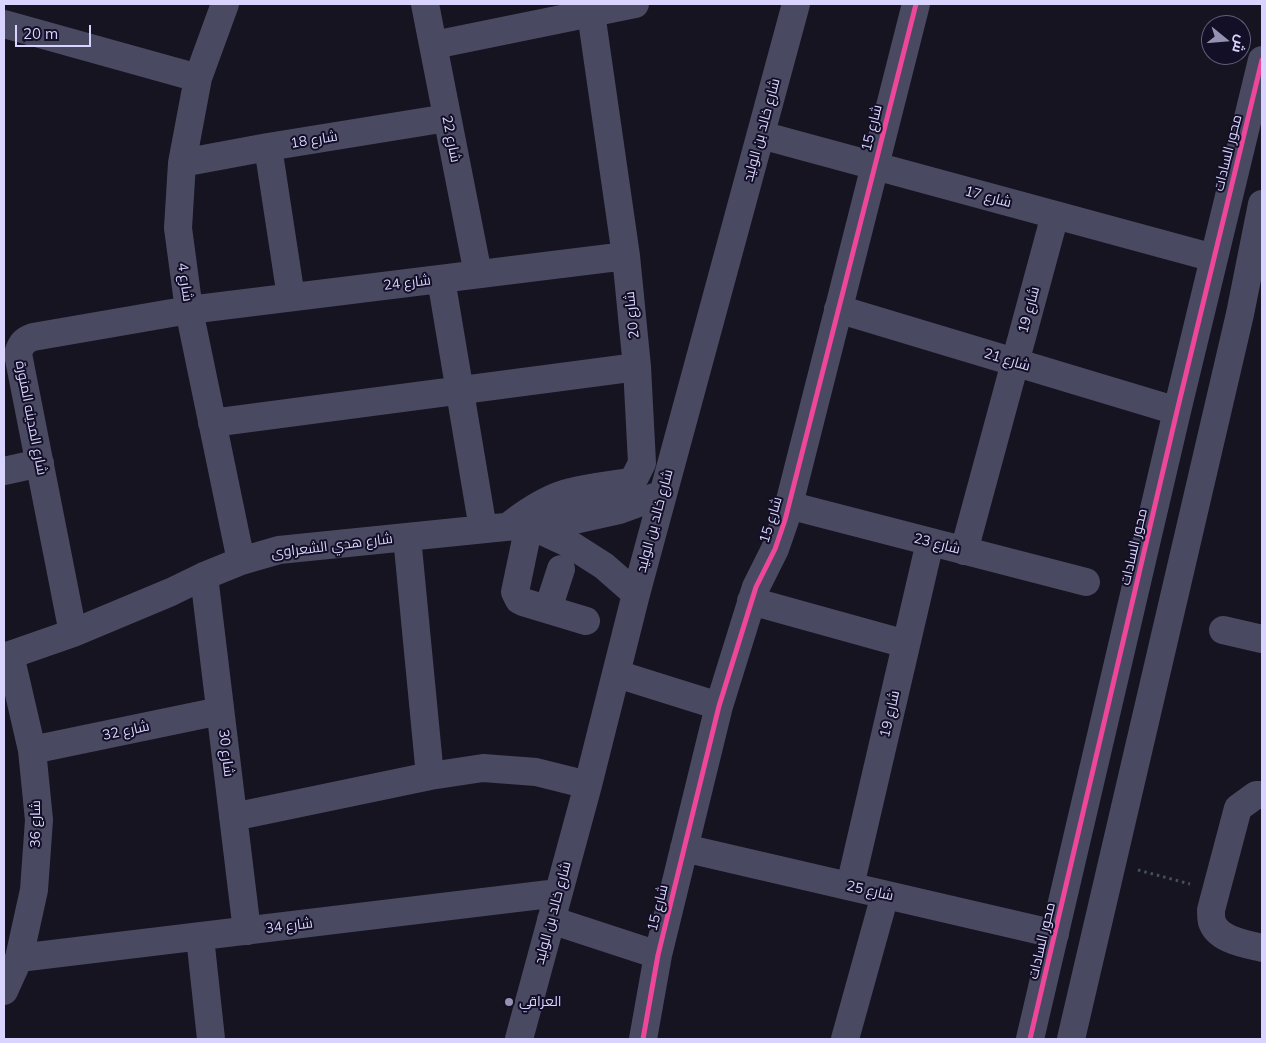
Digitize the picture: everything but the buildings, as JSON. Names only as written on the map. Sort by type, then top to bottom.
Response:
[{"type":"street","name":"شارع 4","points":[[225,4],[198,78],[182,163],[178,228],[189,310],[241,561]]},
{"type":"street","name":"شارع 22","points":[[425,4],[478,274]]},
{"type":"street","points":[[434,45],[635,4]]},
{"type":"street","name":"شارع خالد بن الوليد","points":[[519,1039],[588,785],[636,594],[796,4]]},
{"type":"street","name":"شارع 15","points":[[642,1039],[658,955],[719,706],[752,601],[762,574],[775,549],[788,505],[916,4]]},
{"type":"street","name":"شارع 20","points":[[506,527],[547,501],[570,492],[629,482],[636,477],[642,463],[637,367],[626,256],[591,13]]},
{"type":"street","points":[[4,24],[198,78]]},
{"type":"street","name":"محور السادات","points":[[1030,1039],[1177,411],[1262,60]]},
{"type":"street","name":"شارع 18","points":[[182,163],[447,118]]},
{"type":"street","name":"شارع 17","points":[[761,135],[1214,258]]},
{"type":"street","points":[[268,147],[291,297]]},
{"type":"street","points":[[1071,1039],[1240,314],[1262,204]]},
{"type":"street","name":"شارع 19","points":[[964,551],[1056,215]]},
{"type":"street","name":"شارع 24","points":[[189,310],[626,256]]},
{"type":"street","points":[[440,279],[459,390],[506,527],[516,597],[522,602],[565,615],[568,571]]},
{"type":"street","points":[[1203,305],[1240,314]]},
{"type":"street","name":"شارع 21","points":[[838,309],[1177,411]]},
{"type":"street","name":"شارع المدينه المنورة","points":[[73,633],[18,354],[20,346],[26,340],[34,337],[189,310]]},
{"type":"street","points":[[212,423],[637,367]]},
{"type":"street","points":[[4,471],[40,463]]},
{"type":"street","name":"شارع هدي الشعراوى","points":[[7,656],[73,633],[241,561],[279,550],[574,520],[619,510],[663,494]]},
{"type":"street","name":"شارع 23","points":[[788,505],[1086,582]]},
{"type":"street","points":[[506,527],[568,543],[604,566],[636,594]]},
{"type":"street","points":[[407,537],[430,776]]},
{"type":"street","name":"شارع 19","points":[[850,886],[930,542]]},
{"type":"street","name":"شارع 30","points":[[204,576],[247,932]]},
{"type":"street","points":[[752,601],[906,644]]},
{"type":"street","points":[[1223,630],[1262,639]]},
{"type":"street","name":"شارع 36","points":[[4,991],[19,958],[34,890],[38,829],[32,750],[7,656]]},
{"type":"street","points":[[617,674],[719,706]]},
{"type":"street","name":"شارع 32","points":[[32,750],[220,711]]},
{"type":"street","points":[[233,817],[430,776],[483,768],[536,772],[588,785]]},
{"type":"street","points":[[1262,795],[1256,795],[1238,808],[1210,910],[1212,923],[1220,934],[1262,948]]},
{"type":"street","name":"شارع 25","points":[[684,848],[1055,934]]},
{"type":"street","name":"شارع 34","points":[[19,958],[558,894]]},
{"type":"street","points":[[845,1039],[885,895]]},
{"type":"street","points":[[551,920],[658,955]]},
{"type":"street","points":[[200,937],[211,1039]]},
{"type":"path","points":[[1112,862],[1215,890]]},
{"type":"cycle path","points":[[643,1039],[658,955],[719,706],[756,587],[775,549],[785,520],[916,4]]},
{"type":"cycle path","points":[[1030,1039],[1177,411],[1262,60]]},
{"type":"place","name":"العراقي","points":[[509,1002]]}]
